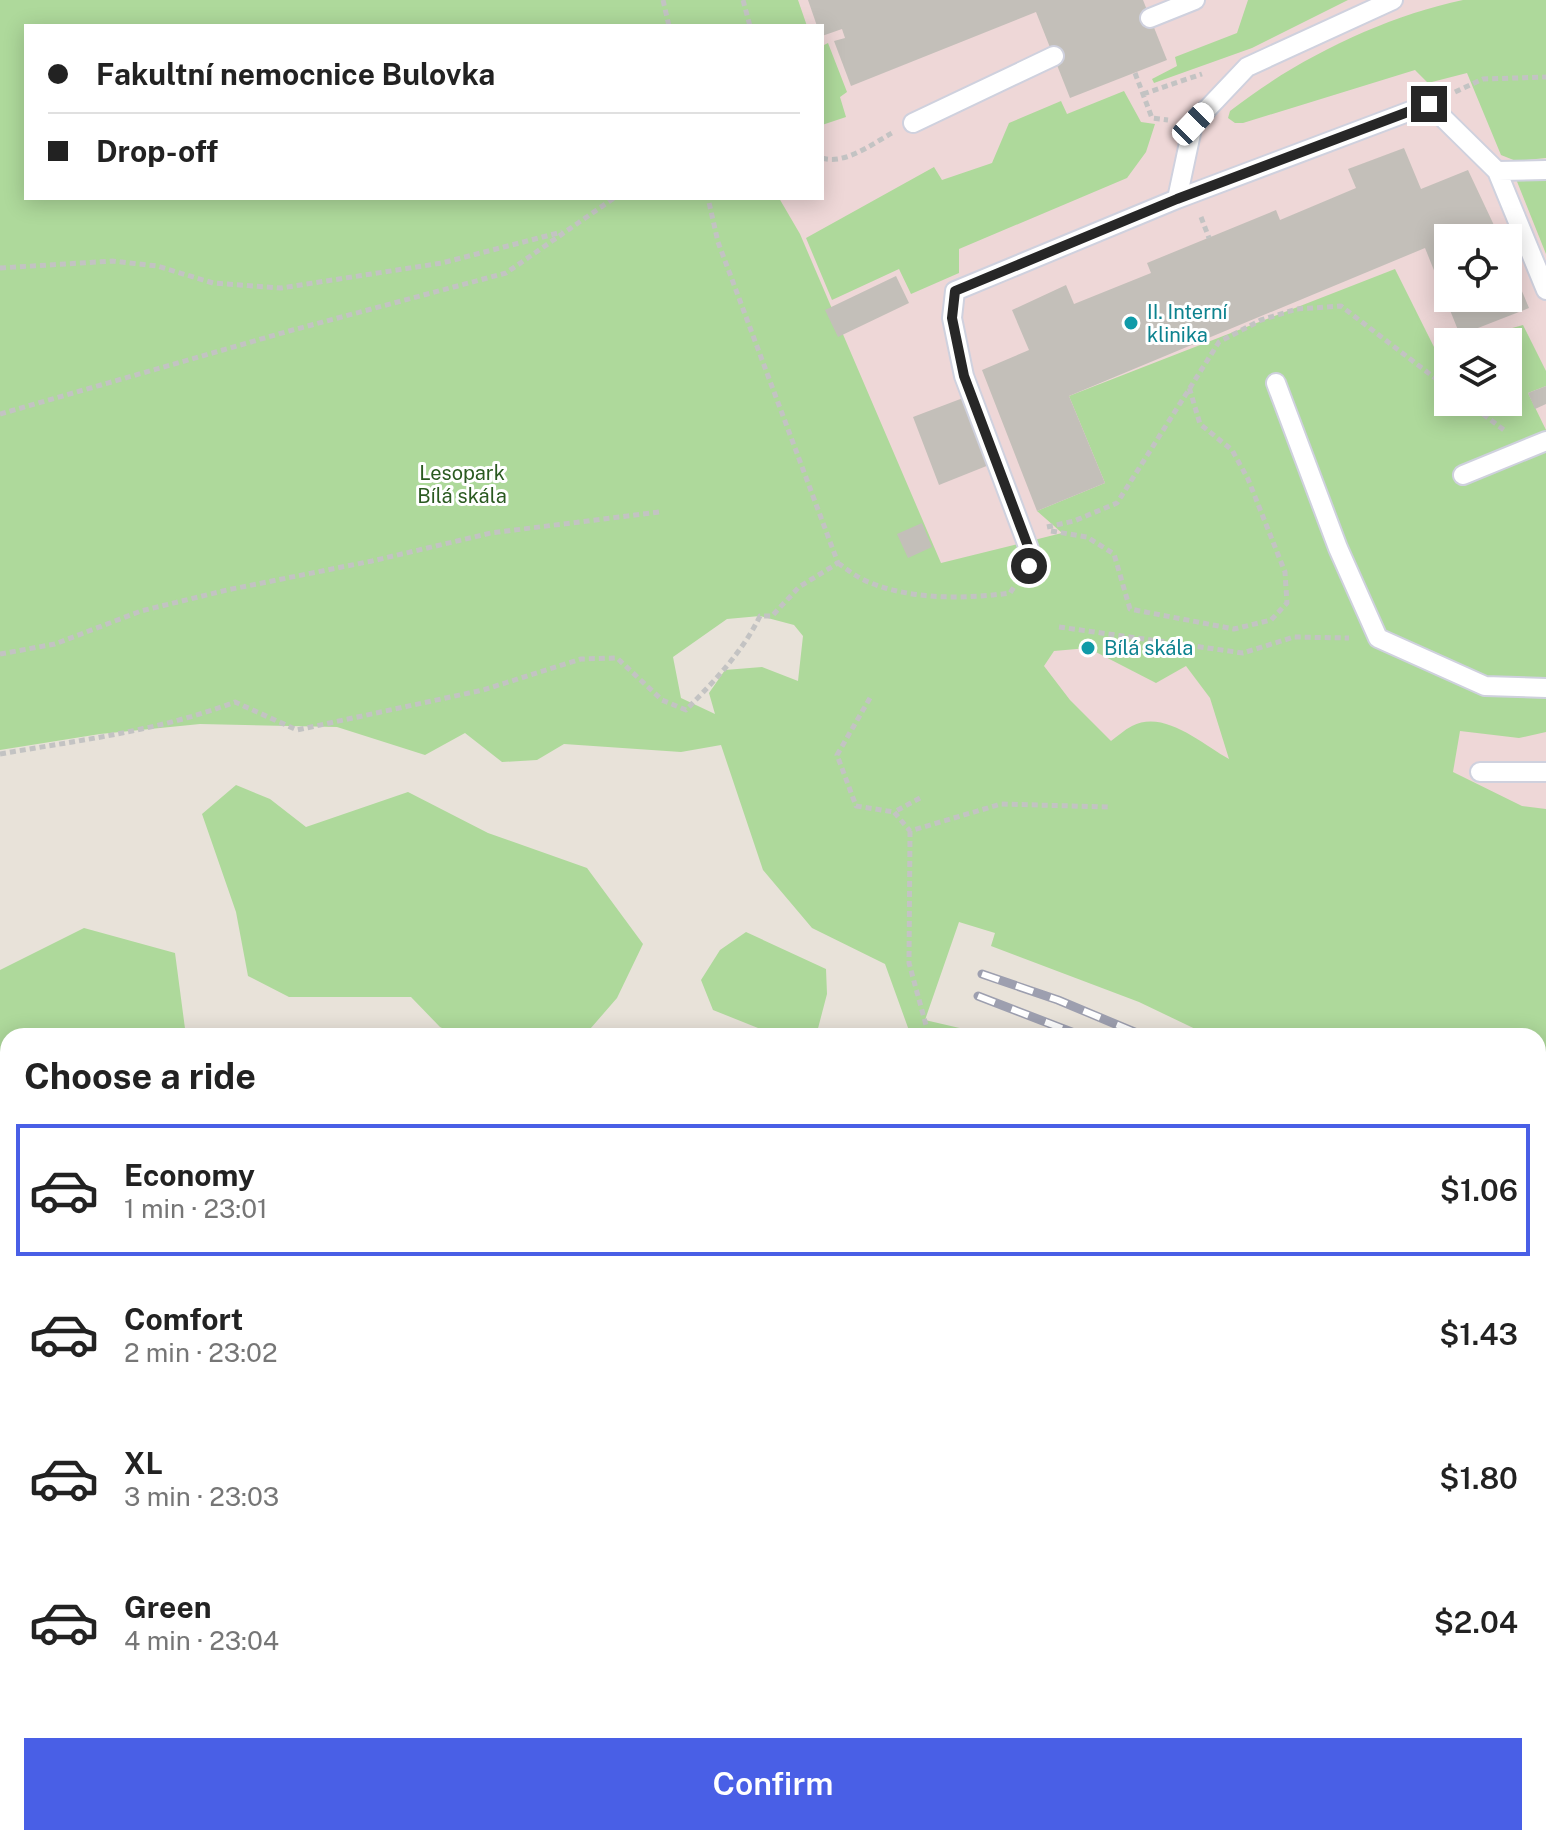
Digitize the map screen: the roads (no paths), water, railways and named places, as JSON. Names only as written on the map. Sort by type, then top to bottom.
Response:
[{"type":"lane","points":[[1150,18],[1195,0]]},
{"type":"lane","points":[[1177,199],[1193,124],[1247,67],[1393,0]]},
{"type":"lane","points":[[913,123],[1054,56]]},
{"type":"lane","points":[[1029,566],[1029,549],[964,376],[952,318],[955,291],[1177,199],[1429,104],[1497,171],[1546,290]]},
{"type":"lane","points":[[1497,171],[1546,170]]},
{"type":"lane","points":[[1276,383],[1338,548],[1378,638],[1485,686],[1546,688]]},
{"type":"lane","points":[[1463,475],[1546,441]]},
{"type":"lane","points":[[1480,772],[1546,772]]},
{"type":"railway","points":[[982,974],[1058,1000],[1125,1028]]},
{"type":"railway","points":[[978,996],[1061,1028]]},
{"type":"place","name":"II. Interní klinika","points":[[1131,323]]},
{"type":"place","name":"Bílá skála","points":[[1088,648]]},
{"type":"park label","name":"Lesopark Bílá skála","points":[[462,484]]}]
